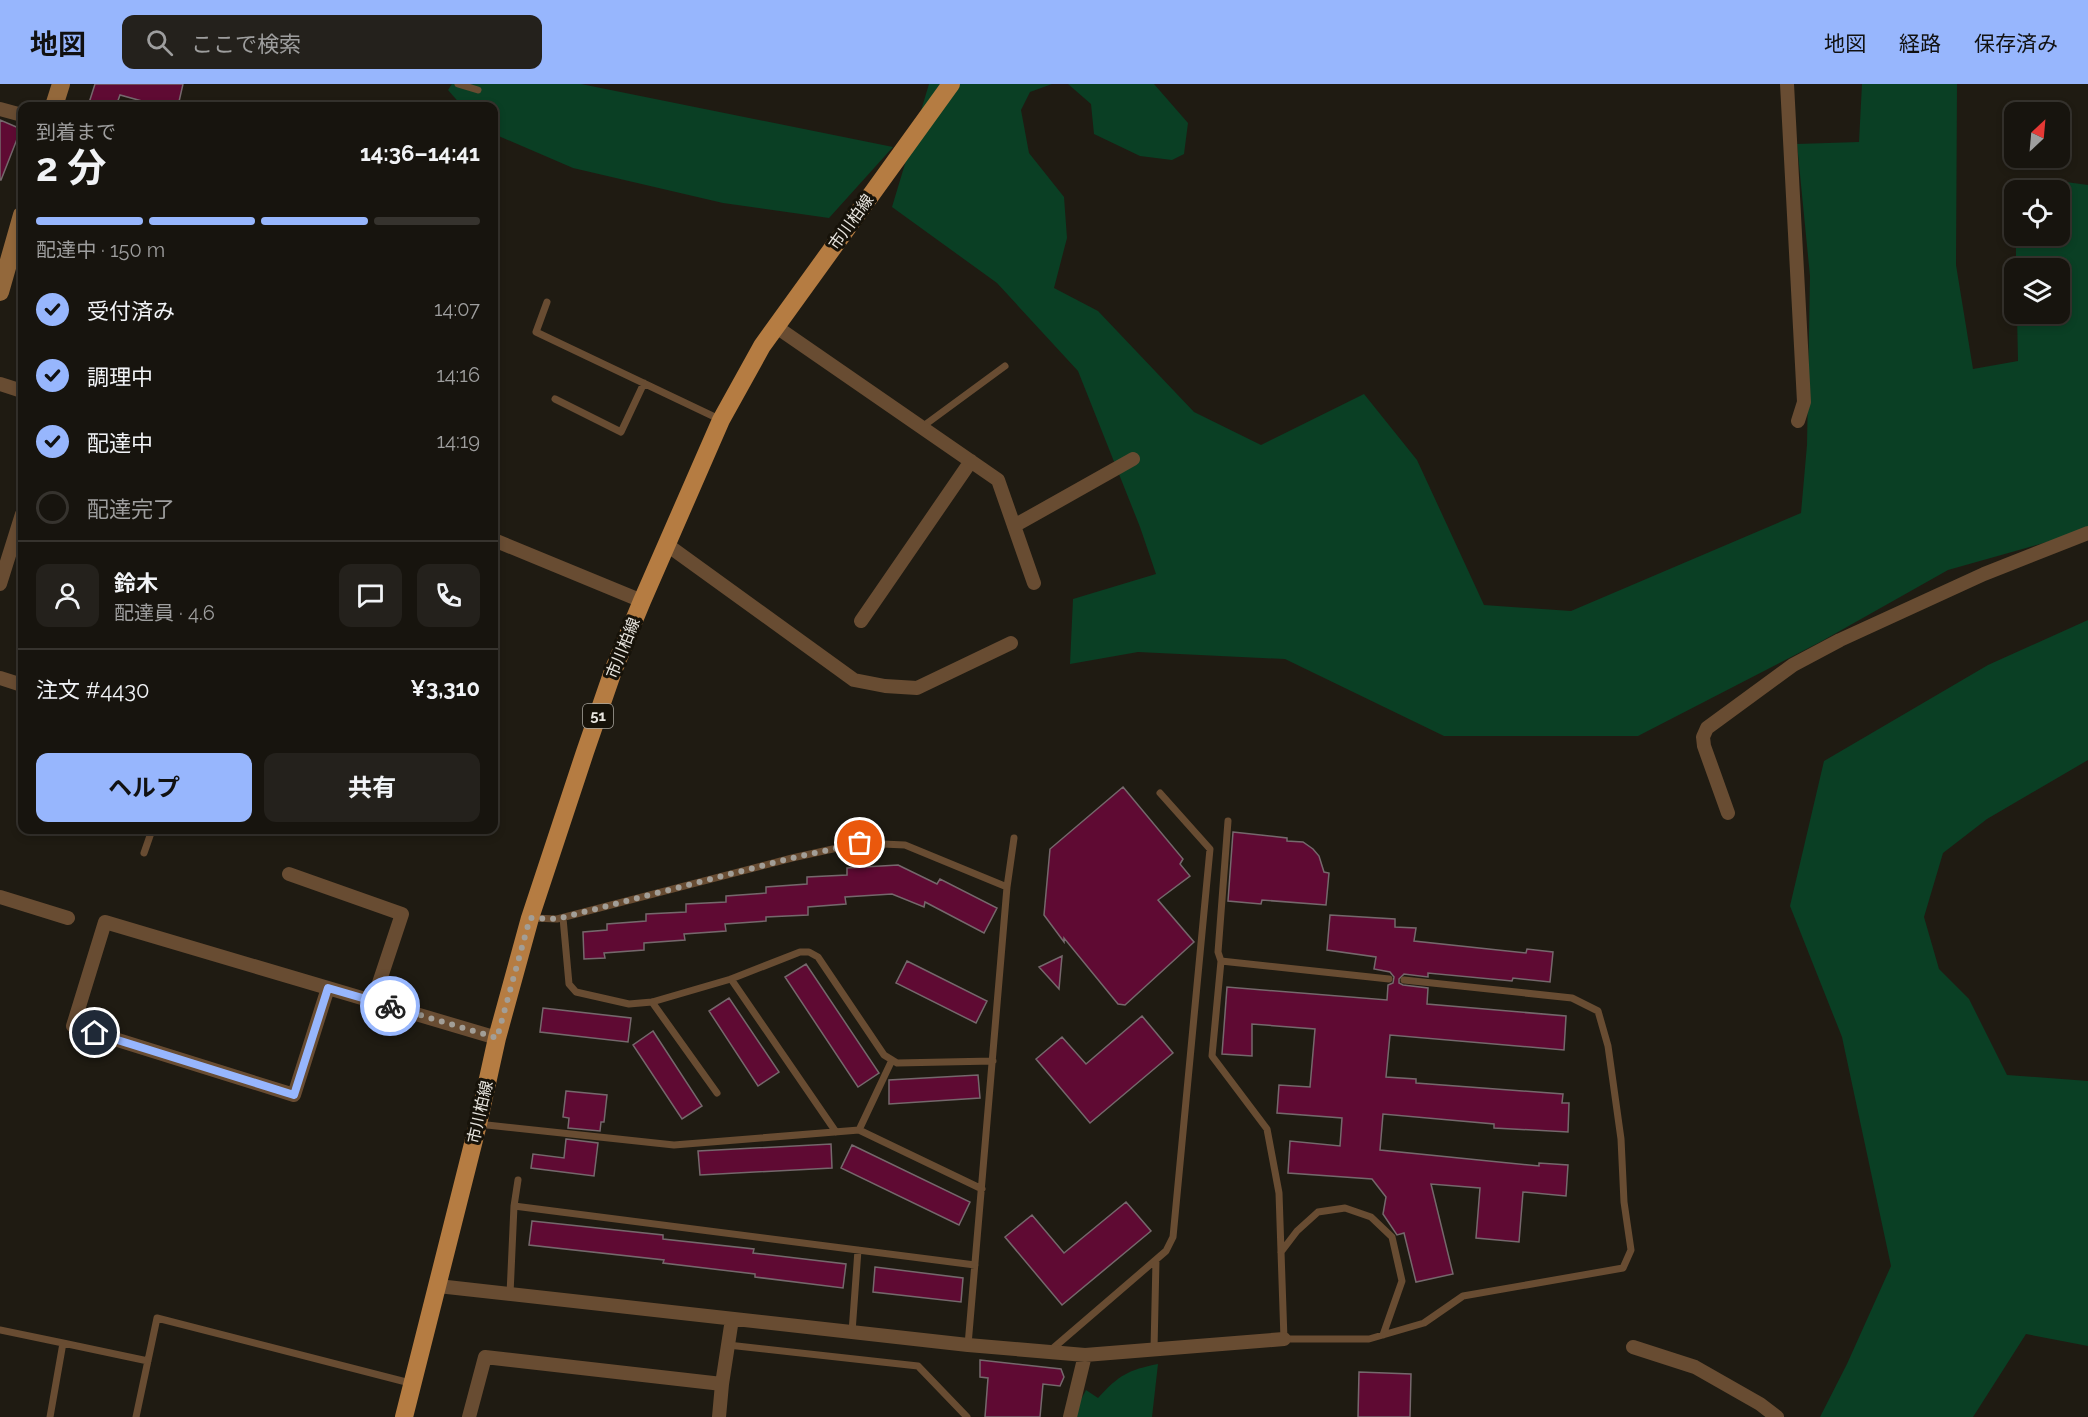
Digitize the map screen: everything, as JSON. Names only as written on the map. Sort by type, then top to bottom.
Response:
[{"type":"main road","points":[[55,102],[61,84]]},
{"type":"main road","name":"市川柏線","points":[[404,1417],[478,1124],[497,1038],[530,918],[599,711],[642,601],[721,420],[743,379],[775,326],[951,84]]},
{"type":"main road","points":[[0,292],[18,229]]},
{"type":"street","points":[[1787,84],[1804,402],[1798,421]]},
{"type":"street","points":[[0,109],[18,114]]},
{"type":"street","points":[[775,326],[998,480],[1034,584]]},
{"type":"street","points":[[0,384],[18,390]]},
{"type":"street","points":[[1014,526],[1133,459]]},
{"type":"street","points":[[861,621],[971,461]]},
{"type":"street","points":[[0,584],[18,527]]},
{"type":"street","points":[[1728,813],[1704,746],[1703,737],[1707,728],[1793,665],[1840,639],[1984,574],[2088,533]]},
{"type":"street","points":[[498,542],[642,601]]},
{"type":"street","points":[[666,544],[854,680],[885,686],[917,688],[1011,643]]},
{"type":"street","points":[[0,678],[18,683]]},
{"type":"street","points":[[289,874],[402,914],[373,1001]]},
{"type":"street","points":[[0,897],[68,918]]},
{"type":"street","points":[[328,988],[294,1095],[73,1026],[105,922],[497,1038]]},
{"type":"street","points":[[438,1286],[1049,1352],[1084,1354],[1284,1339]]},
{"type":"street","points":[[719,1417],[732,1319]]},
{"type":"street","points":[[1633,1347],[1695,1367],[1752,1399],[1777,1417]]},
{"type":"street","points":[[1070,1417],[1084,1354]]},
{"type":"street","points":[[469,1417],[485,1357],[722,1384]]},
{"type":"lane","points":[[458,84],[478,90]]},
{"type":"lane","points":[[548,302],[536,332],[721,420]]},
{"type":"lane","points":[[922,427],[1005,366]]},
{"type":"lane","points":[[555,399],[621,432],[644,383]]},
{"type":"lane","points":[[1049,1352],[1166,1251],[1173,1237],[1210,849],[1160,794]]},
{"type":"lane","points":[[1228,821],[1218,952],[1221,961],[1212,1056],[1267,1129],[1280,1194],[1284,1339],[1369,1339],[1424,1323],[1463,1296],[1623,1268],[1631,1250],[1624,1202],[1621,1139],[1608,1046],[1598,1011],[1572,998],[1404,980]]},
{"type":"lane","points":[[144,853],[151,834]]},
{"type":"lane","points":[[968,1345],[1007,887],[1014,838]]},
{"type":"lane","points":[[530,918],[563,918],[792,858],[860,843],[905,845],[1007,887]]},
{"type":"lane","points":[[563,918],[568,984],[576,992],[629,1004],[652,1002],[731,979],[800,952],[810,952],[818,957],[884,1055],[897,1063],[993,1061]]},
{"type":"lane","points":[[1221,961],[1389,979]]},
{"type":"lane","points":[[731,979],[836,1132]]},
{"type":"lane","points":[[652,1002],[717,1093]]},
{"type":"lane","points":[[859,1130],[892,1060]]},
{"type":"lane","points":[[478,1124],[674,1145],[859,1130],[982,1189]]},
{"type":"lane","points":[[510,1294],[514,1206],[518,1180]]},
{"type":"lane","points":[[514,1206],[975,1265]]},
{"type":"lane","points":[[1281,1252],[1297,1231],[1318,1212],[1345,1208],[1371,1217],[1392,1237],[1402,1281],[1383,1335]]},
{"type":"lane","points":[[852,1332],[858,1250]]},
{"type":"lane","points":[[1154,1349],[1156,1260]]},
{"type":"lane","points":[[135,1417],[157,1318],[412,1384]]},
{"type":"lane","points":[[0,1330],[148,1361]]},
{"type":"lane","points":[[50,1417],[63,1343]]},
{"type":"lane","points":[[728,1345],[918,1366],[967,1417]]},
{"type":"green space","points":[[452,84],[581,84],[893,147],[829,218],[723,203],[573,168],[498,136],[498,102],[458,102],[448,90]]},
{"type":"green space","points":[[929,84],[1052,84],[1030,92],[1021,110],[1029,153],[1064,197],[1067,238],[1054,288],[1098,311],[1194,412],[1261,445],[1364,394],[1417,460],[1484,605],[1571,611],[1801,513],[1807,445],[1810,276],[1797,144],[1859,142],[1862,84],[1957,84],[1956,265],[1973,369],[2018,361],[2017,324],[2070,324],[2070,258],[2016,258],[2016,246],[2070,246],[2070,183],[2088,185],[2088,528],[2051,541],[1948,570],[1822,641],[1638,736],[1444,736],[1285,659],[1138,652],[1070,664],[1073,599],[1156,574],[1140,527],[1078,371],[997,283],[892,207]]},
{"type":"green space","points":[[1068,84],[1154,84],[1188,123],[1184,154],[1172,160],[1140,156],[1094,134],[1091,104]]},
{"type":"green space","points":[[2088,620],[2088,760],[1987,819],[1943,853],[1924,917],[1939,969],[1969,999],[2007,1075],[2088,1081],[2088,1346],[2026,1334],[1973,1417],[1820,1417],[1847,1364],[1891,1266],[1842,1037],[1790,906],[1824,761],[1988,665]]},
{"type":"green space","points":[[1158,1364],[1152,1417],[1072,1417],[1086,1390],[1098,1398],[1125,1375]]},
{"type":"building","points":[[95,84],[183,84],[179,102],[145,102],[120,95],[117,102],[89,102]]},
{"type":"building","points":[[0,120],[18,128],[18,137],[0,180]]},
{"type":"building","points":[[1123,787],[1183,859],[1180,864],[1190,876],[1158,900],[1194,942],[1125,1005],[1118,1004],[1064,938],[1064,942],[1044,915],[1050,849]]},
{"type":"building","points":[[1233,832],[1287,838],[1287,841],[1303,842],[1313,849],[1319,856],[1324,872],[1329,873],[1326,905],[1262,900],[1261,904],[1228,901]]},
{"type":"building","points":[[898,865],[937,884],[940,879],[997,908],[984,933],[925,902],[924,907],[892,894],[845,897],[846,904],[808,907],[808,915],[766,917],[766,921],[725,924],[726,931],[684,934],[685,940],[644,943],[644,950],[604,953],[605,958],[584,959],[583,932],[607,930],[607,924],[646,921],[646,914],[686,912],[686,904],[726,902],[726,896],[766,893],[766,887],[807,884],[807,877],[847,875],[847,868]]},
{"type":"building","points":[[1330,915],[1395,919],[1395,927],[1416,928],[1414,941],[1526,953],[1527,949],[1553,952],[1550,982],[1428,973],[1428,977],[1404,974],[1399,979],[1399,983],[1403,985],[1428,988],[1427,1004],[1566,1016],[1564,1050],[1390,1035],[1386,1077],[1416,1079],[1416,1083],[1563,1094],[1562,1103],[1569,1103],[1568,1132],[1494,1128],[1494,1124],[1383,1114],[1380,1150],[1539,1166],[1539,1163],[1568,1165],[1566,1196],[1523,1192],[1519,1242],[1476,1238],[1480,1188],[1431,1184],[1453,1274],[1416,1282],[1404,1233],[1397,1235],[1383,1214],[1386,1197],[1372,1179],[1288,1173],[1290,1141],[1340,1146],[1342,1118],[1277,1113],[1279,1085],[1310,1087],[1315,1029],[1252,1024],[1252,1056],[1222,1054],[1227,987],[1387,1000],[1388,985],[1393,983],[1394,977],[1390,972],[1374,969],[1376,957],[1327,950]]},
{"type":"building","points":[[1062,956],[1059,989],[1039,967]]},
{"type":"building","points":[[907,961],[987,1001],[976,1023],[896,983]]},
{"type":"building","points":[[806,964],[879,1073],[858,1087],[785,977]]},
{"type":"building","points":[[729,998],[779,1072],[758,1086],[709,1011]]},
{"type":"building","points":[[543,1008],[631,1018],[628,1042],[540,1032]]},
{"type":"building","points":[[1142,1016],[1173,1053],[1090,1123],[1036,1059],[1062,1037],[1086,1064]]},
{"type":"building","points":[[653,1031],[702,1106],[682,1119],[633,1045]]},
{"type":"building","points":[[978,1075],[980,1098],[889,1104],[889,1080]]},
{"type":"building","points":[[566,1091],[607,1095],[604,1122],[601,1122],[600,1131],[568,1128],[569,1118],[563,1117]]},
{"type":"building","points":[[566,1139],[598,1143],[594,1176],[531,1168],[533,1154],[564,1158]]},
{"type":"building","points":[[831,1144],[832,1168],[700,1175],[698,1151]]},
{"type":"building","points":[[852,1145],[970,1202],[959,1225],[841,1168]]},
{"type":"building","points":[[1126,1202],[1151,1231],[1062,1305],[1005,1237],[1032,1215],[1064,1253]]},
{"type":"building","points":[[532,1221],[663,1235],[663,1239],[754,1249],[753,1253],[846,1264],[843,1288],[663,1263],[664,1260],[529,1245]]},
{"type":"building","points":[[875,1267],[963,1278],[961,1302],[873,1292]]},
{"type":"building","points":[[980,1360],[1061,1369],[1064,1377],[1060,1386],[1043,1384],[1040,1417],[985,1417],[988,1378],[980,1377]]},
{"type":"building","points":[[1359,1372],[1411,1374],[1410,1417],[1358,1417]]},
{"type":"way so far","points":[[390,1006],[497,1038],[530,918],[557,919],[792,858],[860,843]]},
{"type":"route","points":[[95,1033],[294,1095],[328,988],[390,1006]]}]
